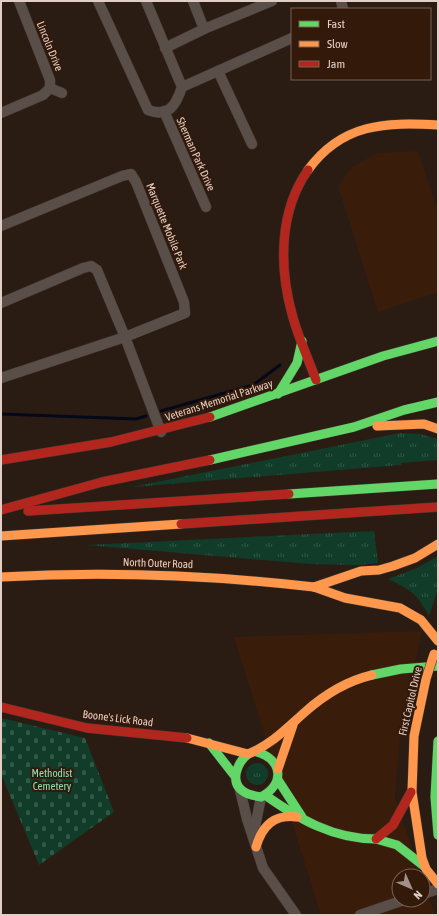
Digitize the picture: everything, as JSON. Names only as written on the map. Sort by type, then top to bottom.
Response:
[{"type":"main road","points":[[316,380],[287,292],[283,240],[288,207],[302,177],[310,166],[334,144],[362,129],[392,123],[438,125]]},
{"type":"main road","points":[[278,394],[297,366],[302,340]]},
{"type":"main road","name":"Veterans Memorial Parkway","points":[[1,460],[80,448],[161,432],[220,414],[403,350],[438,341]]},
{"type":"main road","points":[[1,510],[102,482],[267,448],[354,427],[404,410],[438,402]]},
{"type":"main road","points":[[354,427],[424,424],[438,429]]},
{"type":"main road","points":[[1,513],[438,484]]},
{"type":"main road","points":[[1,536],[438,506]]},
{"type":"main road","points":[[314,587],[361,572],[379,570],[393,566],[415,558],[438,544]]},
{"type":"main road","name":"North Outer Road","points":[[1,577],[35,575],[138,574],[244,578],[314,587]]},
{"type":"main road","points":[[314,587],[345,598],[400,608],[421,620],[438,640]]},
{"type":"main road","name":"First Capitol Drive","points":[[438,640],[418,708],[412,742],[411,792],[417,832],[425,867],[438,884]]},
{"type":"main road","points":[[234,775],[238,763],[293,725],[317,702],[350,682],[385,670],[438,666]]},
{"type":"main road","name":"Boone's Lick Road","points":[[1,707],[87,728],[191,738],[252,753]]},
{"type":"main road","points":[[263,796],[272,790],[278,780],[278,769],[293,725]]},
{"type":"main road","points":[[438,741],[436,776],[436,822],[438,836]]},
{"type":"main road","points":[[209,743],[234,775],[240,790],[250,796],[263,796],[326,831],[365,841],[376,840],[397,845],[425,867]]},
{"type":"main road","points":[[252,753],[267,755],[272,758],[278,769]]},
{"type":"main road","points":[[278,780],[303,818]]},
{"type":"main road","points":[[376,840],[393,825],[411,792]]},
{"type":"main road","points":[[256,847],[262,830],[272,820],[283,816],[303,818]]},
{"type":"street","name":"Lincoln Drive","points":[[19,1],[50,80],[50,88],[62,92]]},
{"type":"street","points":[[98,1],[148,110],[156,113],[170,109],[176,103],[182,87],[146,1]]},
{"type":"street","points":[[193,1],[204,29]]},
{"type":"street","points":[[165,48],[204,29],[272,1]]},
{"type":"street","points":[[182,87],[291,38]]},
{"type":"street","points":[[218,71],[252,144]]},
{"type":"street","points":[[1,113],[43,95],[50,88]]},
{"type":"street","name":"Sherman Park Drive","points":[[164,111],[206,207]]},
{"type":"street","name":"Marquette Mobile Park","points":[[1,226],[122,176],[131,174],[136,182],[184,302],[185,313],[125,337],[1,378]]},
{"type":"street","points":[[1,303],[82,268],[92,266],[97,270],[125,337],[161,432]]},
{"type":"street","points":[[240,790],[247,819],[263,868],[296,915]]},
{"type":"street","points":[[253,837],[263,796]]},
{"type":"street","points":[[360,915],[391,904]]},
{"type":"shaded area","points":[[418,151],[436,206],[438,206],[438,292],[378,312],[338,186],[353,166],[378,153]]},
{"type":"shaded area","points":[[422,631],[400,732],[395,799],[419,868],[391,868],[391,908],[431,908],[431,903],[435,915],[321,915],[234,637]]},
{"type":"green space","points":[[400,433],[420,434],[438,439],[438,460],[401,463],[401,465],[132,487]]},
{"type":"green space","points":[[374,531],[378,563],[359,565],[310,564],[87,545]]},
{"type":"green space","points":[[438,556],[438,589],[429,616],[416,596],[408,589],[388,579],[417,568]]},
{"type":"green space","name":"Methodist Cemetery","points":[[1,718],[85,738],[114,812],[39,865],[1,774]]},
{"type":"green space","points":[[257,763],[265,766],[268,774],[265,782],[257,785],[249,782],[246,774],[249,766]]},
{"type":"waterway","points":[[161,411],[253,385],[280,365]]},
{"type":"waterway","points":[[1,414],[136,419],[146,416]]},
{"type":"traffic: fast","points":[[278,394],[297,363],[302,341]]},
{"type":"traffic: fast","points":[[210,417],[383,356],[438,341]]},
{"type":"traffic: fast","points":[[210,460],[354,427],[404,410],[438,402]]},
{"type":"traffic: fast","points":[[289,494],[438,484]]},
{"type":"traffic: fast","points":[[372,675],[401,669],[438,666]]},
{"type":"traffic: fast","points":[[438,741],[435,797],[438,835]]},
{"type":"traffic: fast","points":[[209,743],[234,775]]},
{"type":"traffic: fast","points":[[248,754],[238,768],[236,774],[237,784],[240,789],[246,793],[261,797],[269,792],[274,786],[278,773],[276,766],[272,761],[266,756],[257,752]]},
{"type":"traffic: fast","points":[[278,780],[302,817]]},
{"type":"traffic: fast","points":[[265,795],[291,812],[317,826],[345,836],[376,839]]},
{"type":"traffic: fast","points":[[376,839],[397,845],[425,867]]},
{"type":"traffic: slow","points":[[308,170],[321,154],[350,134],[366,129],[401,124],[438,125]]},
{"type":"traffic: slow","points":[[377,426],[424,424],[438,429]]},
{"type":"traffic: slow","points":[[1,536],[181,524]]},
{"type":"traffic: slow","points":[[314,587],[361,571],[379,570],[393,566],[415,558],[438,544]]},
{"type":"traffic: slow","points":[[1,577],[80,574],[158,575],[314,587]]},
{"type":"traffic: slow","points":[[314,587],[345,598],[400,608],[421,620],[438,641]]},
{"type":"traffic: slow","points":[[426,679],[434,654]]},
{"type":"traffic: slow","points":[[187,738],[248,754],[271,741],[328,694],[354,681],[372,675]]},
{"type":"traffic: slow","points":[[426,679],[414,736],[412,792],[422,858],[426,869],[438,884]]},
{"type":"traffic: slow","points":[[278,769],[293,725]]},
{"type":"traffic: slow","points":[[256,847],[262,833],[270,823],[282,817],[297,817]]},
{"type":"traffic: jam","points":[[308,170],[298,186],[291,203],[284,240],[284,259],[285,277],[294,323],[316,380]]},
{"type":"traffic: jam","points":[[1,460],[111,442],[210,417]]},
{"type":"traffic: jam","points":[[1,510],[102,482],[210,460]]},
{"type":"traffic: jam","points":[[28,511],[289,494]]},
{"type":"traffic: jam","points":[[181,524],[438,507]]},
{"type":"traffic: jam","points":[[1,707],[87,728],[187,738]]},
{"type":"traffic: jam","points":[[376,839],[393,825],[411,792]]}]
